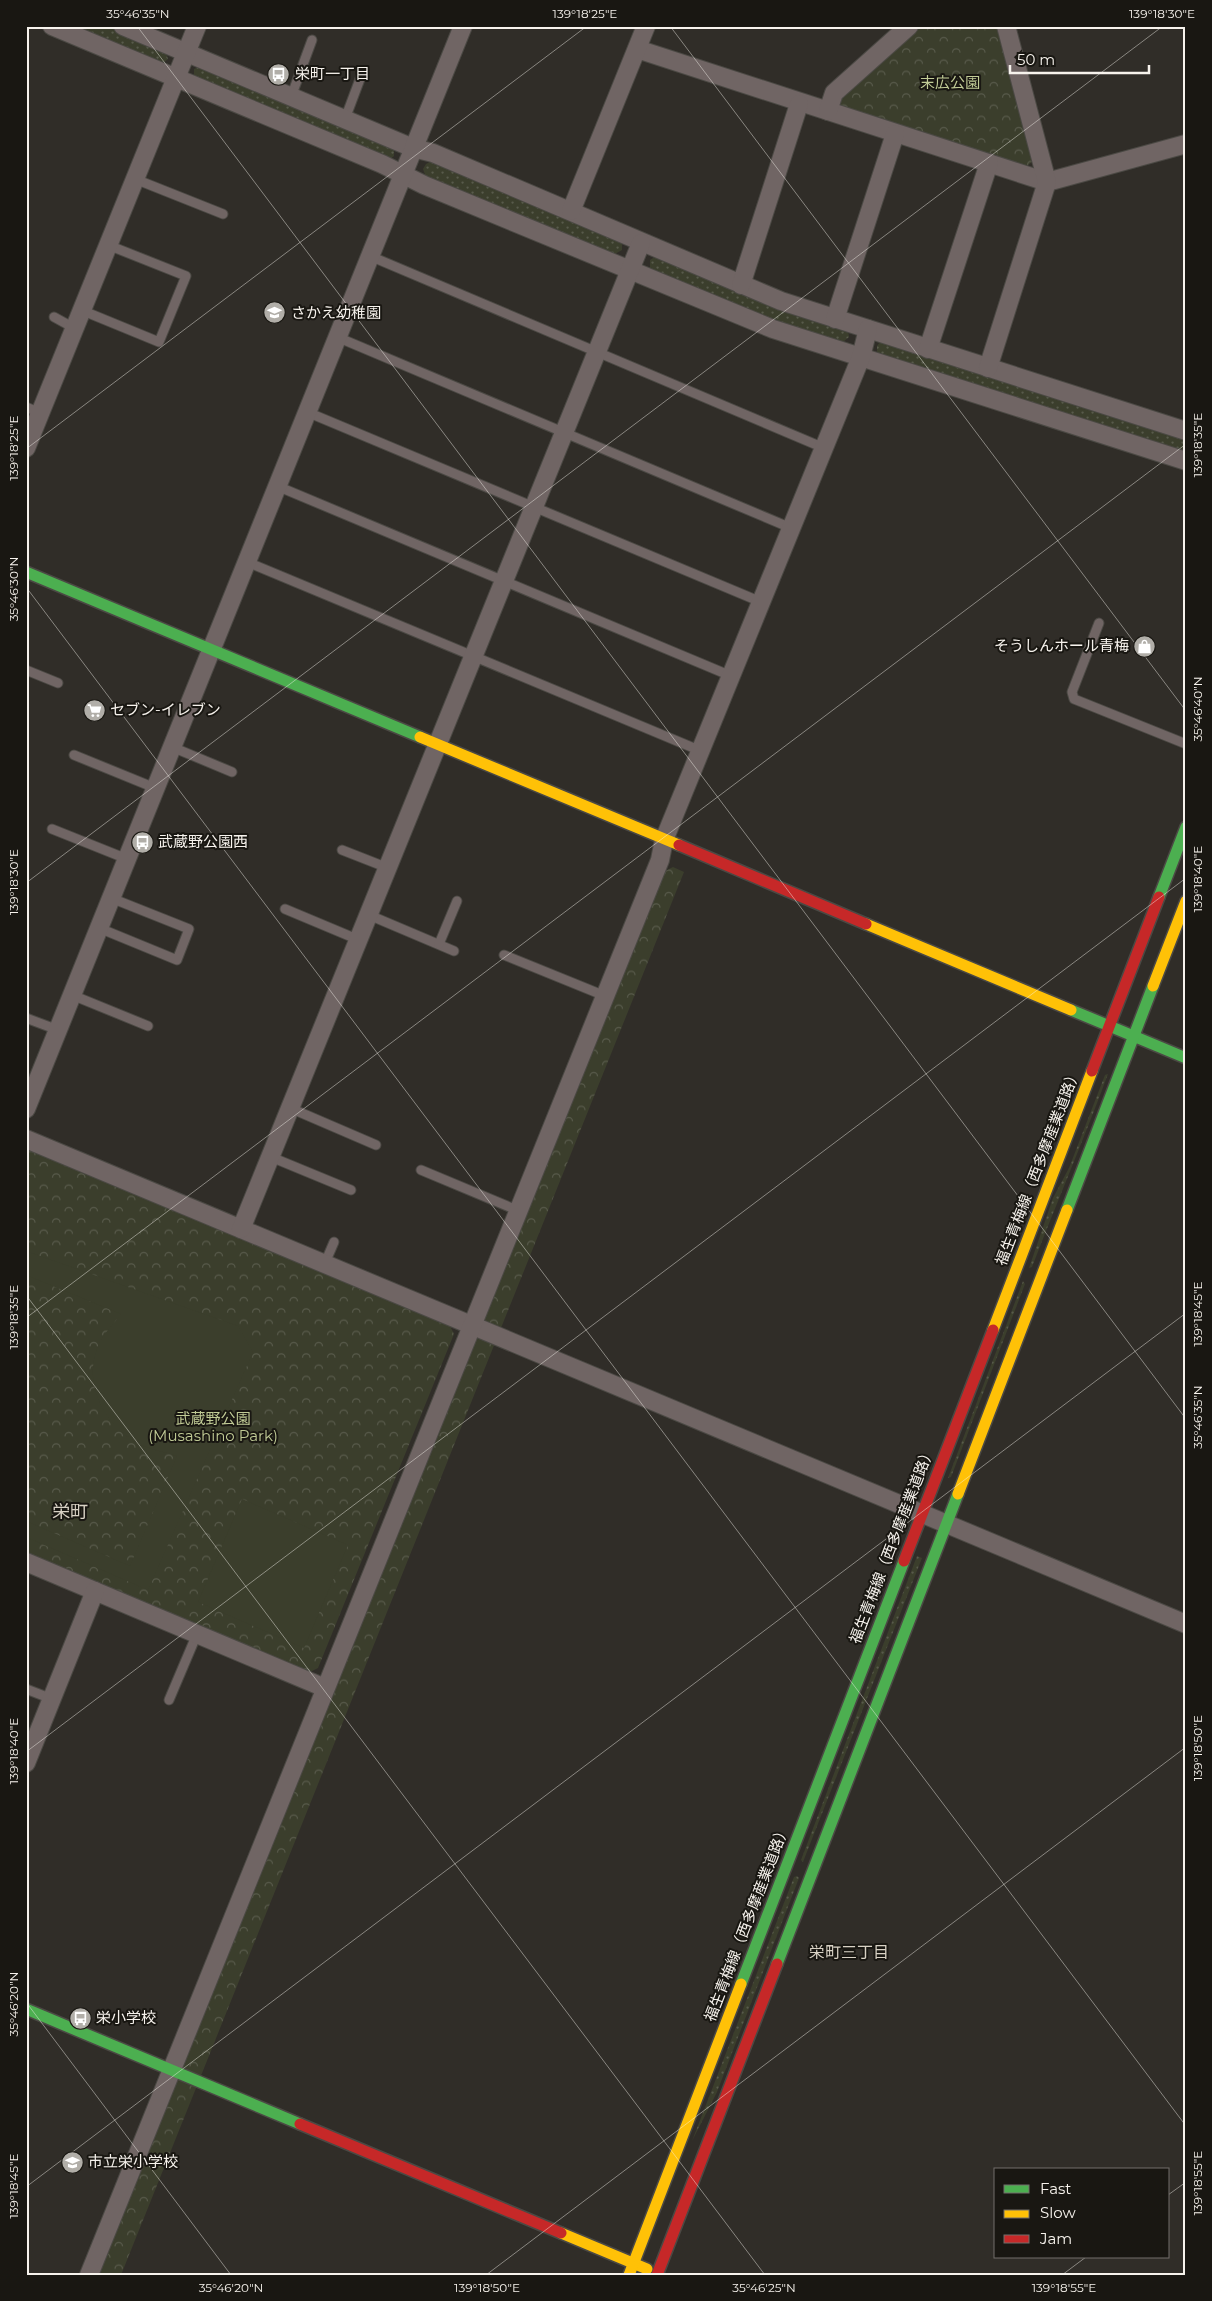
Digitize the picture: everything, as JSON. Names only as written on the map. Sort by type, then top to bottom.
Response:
[{"type":"main road","points":[[26,572],[1186,1058]]},
{"type":"main road","name":"福生青梅線（西多摩産業道路）","points":[[658,2274],[946,1524],[1110,1026],[1186,827]]},
{"type":"main road","name":"福生青梅線（西多摩産業道路）","points":[[629,2275],[921,1514],[1134,1036],[1186,900]]},
{"type":"main road","points":[[26,2009],[658,2274]]},
{"type":"street","points":[[52,26],[630,271],[773,329],[1186,461]]},
{"type":"street","points":[[122,26],[413,148],[433,153],[781,301],[1186,431]]},
{"type":"street","points":[[26,448],[33,410],[74,328],[197,26]]},
{"type":"street","points":[[26,1109],[463,26]]},
{"type":"street","points":[[571,211],[646,26]]},
{"type":"street","points":[[828,111],[834,93],[909,26]]},
{"type":"street","points":[[988,368],[1047,182],[1006,26]]},
{"type":"street","points":[[636,49],[799,104],[828,111],[1047,182],[1186,144]]},
{"type":"street","points":[[741,285],[799,104]]},
{"type":"street","points":[[835,318],[895,134]]},
{"type":"street","points":[[928,349],[989,164]]},
{"type":"street","points":[[242,1229],[642,243]]},
{"type":"street","points":[[89,2275],[170,2070],[660,860],[664,840],[861,357],[868,329]]},
{"type":"street","points":[[26,1139],[1186,1624]]},
{"type":"street","points":[[26,1562],[325,1688]]},
{"type":"street","points":[[26,1763],[95,1591]]},
{"type":"lane","points":[[291,97],[312,40]]},
{"type":"lane","points":[[344,119],[363,71]]},
{"type":"lane","points":[[135,179],[223,214]]},
{"type":"lane","points":[[81,310],[159,342],[186,276],[108,245]]},
{"type":"lane","points":[[370,256],[824,448]]},
{"type":"lane","points":[[54,318],[74,328]]},
{"type":"lane","points":[[337,337],[791,528]]},
{"type":"lane","points":[[307,412],[761,602]]},
{"type":"lane","points":[[277,486],[731,676]]},
{"type":"lane","points":[[247,562],[701,751]]},
{"type":"lane","points":[[1099,623],[1072,692],[1074,699],[1186,744]]},
{"type":"lane","points":[[26,670],[58,683]]},
{"type":"lane","points":[[172,747],[232,772]]},
{"type":"lane","points":[[74,755],[155,788]]},
{"type":"lane","points":[[52,829],[127,859]]},
{"type":"lane","points":[[342,850],[388,868]]},
{"type":"lane","points":[[99,928],[177,960],[189,929],[111,898]]},
{"type":"lane","points":[[439,944],[457,901]]},
{"type":"lane","points":[[285,909],[359,940]]},
{"type":"lane","points":[[369,915],[454,951]]},
{"type":"lane","points":[[504,955],[605,996]]},
{"type":"lane","points":[[72,995],[148,1026]]},
{"type":"lane","points":[[26,1018],[58,1030]]},
{"type":"lane","points":[[290,1108],[376,1145]]},
{"type":"lane","points":[[271,1157],[351,1190]]},
{"type":"lane","points":[[421,1170],[519,1211]]},
{"type":"lane","points":[[325,1263],[334,1242]]},
{"type":"lane","points":[[169,1700],[197,1634]]},
{"type":"lane","points":[[26,1689],[52,1699]]},
{"type":"green space","points":[[65,26],[109,26],[165,50],[168,59],[161,65]]},
{"type":"green space","name":"末広公園","points":[[921,26],[996,26],[1033,161],[1026,167],[841,107],[841,97]]},
{"type":"green space","points":[[201,66],[394,147],[394,156],[389,160],[194,77],[194,69]]},
{"type":"green space","points":[[430,162],[622,243],[622,250],[613,255],[426,177],[423,169]]},
{"type":"green space","points":[[656,256],[848,330],[849,337],[843,342],[773,322],[650,269],[650,260]]},
{"type":"green space","points":[[880,342],[1186,437],[1186,454],[877,353],[877,346]]},
{"type":"green space","points":[[673,867],[684,872],[121,2275],[97,2275],[663,872]]},
{"type":"green space","points":[[1108,1074],[1032,1267],[1029,1268],[1053,1198],[1069,1168],[1105,1075]]},
{"type":"green space","name":"武蔵野公園 (Musashino Park)","points":[[26,1148],[448,1322],[454,1334],[318,1668],[310,1672],[26,1553]]},
{"type":"green space","points":[[26,1251],[238,1326],[253,1352],[148,1590],[26,1537],[26,1521],[130,1566],[177,1456],[146,1447],[128,1437],[108,1417],[101,1404],[93,1378],[93,1363],[101,1340],[121,1314],[26,1275]]},
{"type":"green space","points":[[1023,1281],[1025,1284],[951,1477],[948,1478]]},
{"type":"green space","points":[[242,1499],[348,1545],[304,1648],[198,1602]]},
{"type":"green space","points":[[917,1556],[922,1558],[803,1862],[801,1860]]},
{"type":"green space","points":[[797,1876],[799,1878],[717,2092],[692,2141],[794,1877]]},
{"type":"traffic: fast","points":[[26,572],[420,737]]},
{"type":"traffic: fast","points":[[1159,897],[1186,827]]},
{"type":"traffic: fast","points":[[1067,1210],[1153,986]]},
{"type":"traffic: fast","points":[[1071,1010],[1186,1058]]},
{"type":"traffic: fast","points":[[777,1964],[958,1494]]},
{"type":"traffic: fast","points":[[741,1984],[904,1561]]},
{"type":"traffic: fast","points":[[26,2009],[300,2124]]},
{"type":"traffic: slow","points":[[420,737],[679,845]]},
{"type":"traffic: slow","points":[[1153,986],[1186,901]]},
{"type":"traffic: slow","points":[[866,924],[1071,1010]]},
{"type":"traffic: slow","points":[[993,1330],[1092,1071]]},
{"type":"traffic: slow","points":[[958,1494],[1067,1210]]},
{"type":"traffic: slow","points":[[629,2275],[741,1984]]},
{"type":"traffic: slow","points":[[561,2233],[647,2269]]},
{"type":"traffic: jam","points":[[679,845],[866,924]]},
{"type":"traffic: jam","points":[[1092,1071],[1159,897]]},
{"type":"traffic: jam","points":[[904,1561],[993,1330]]},
{"type":"traffic: jam","points":[[657,2275],[777,1964]]},
{"type":"traffic: jam","points":[[300,2124],[561,2233]]},
{"type":"place","name":"栄町一丁目","points":[[279,74]]},
{"type":"place","name":"さかえ幼稚園","points":[[275,313]]},
{"type":"place","name":"そうしんホール青梅","points":[[1145,646]]},
{"type":"place","name":"セブン-イレブン","points":[[94,710]]},
{"type":"place","name":"武蔵野公園西","points":[[142,842]]},
{"type":"place","name":"栄小学校","points":[[80,2018]]},
{"type":"place","name":"市立栄小学校","points":[[72,2162]]},
{"type":"district","name":"栄町","points":[[70,1512]]},
{"type":"district","name":"栄町三丁目","points":[[849,1952]]}]
